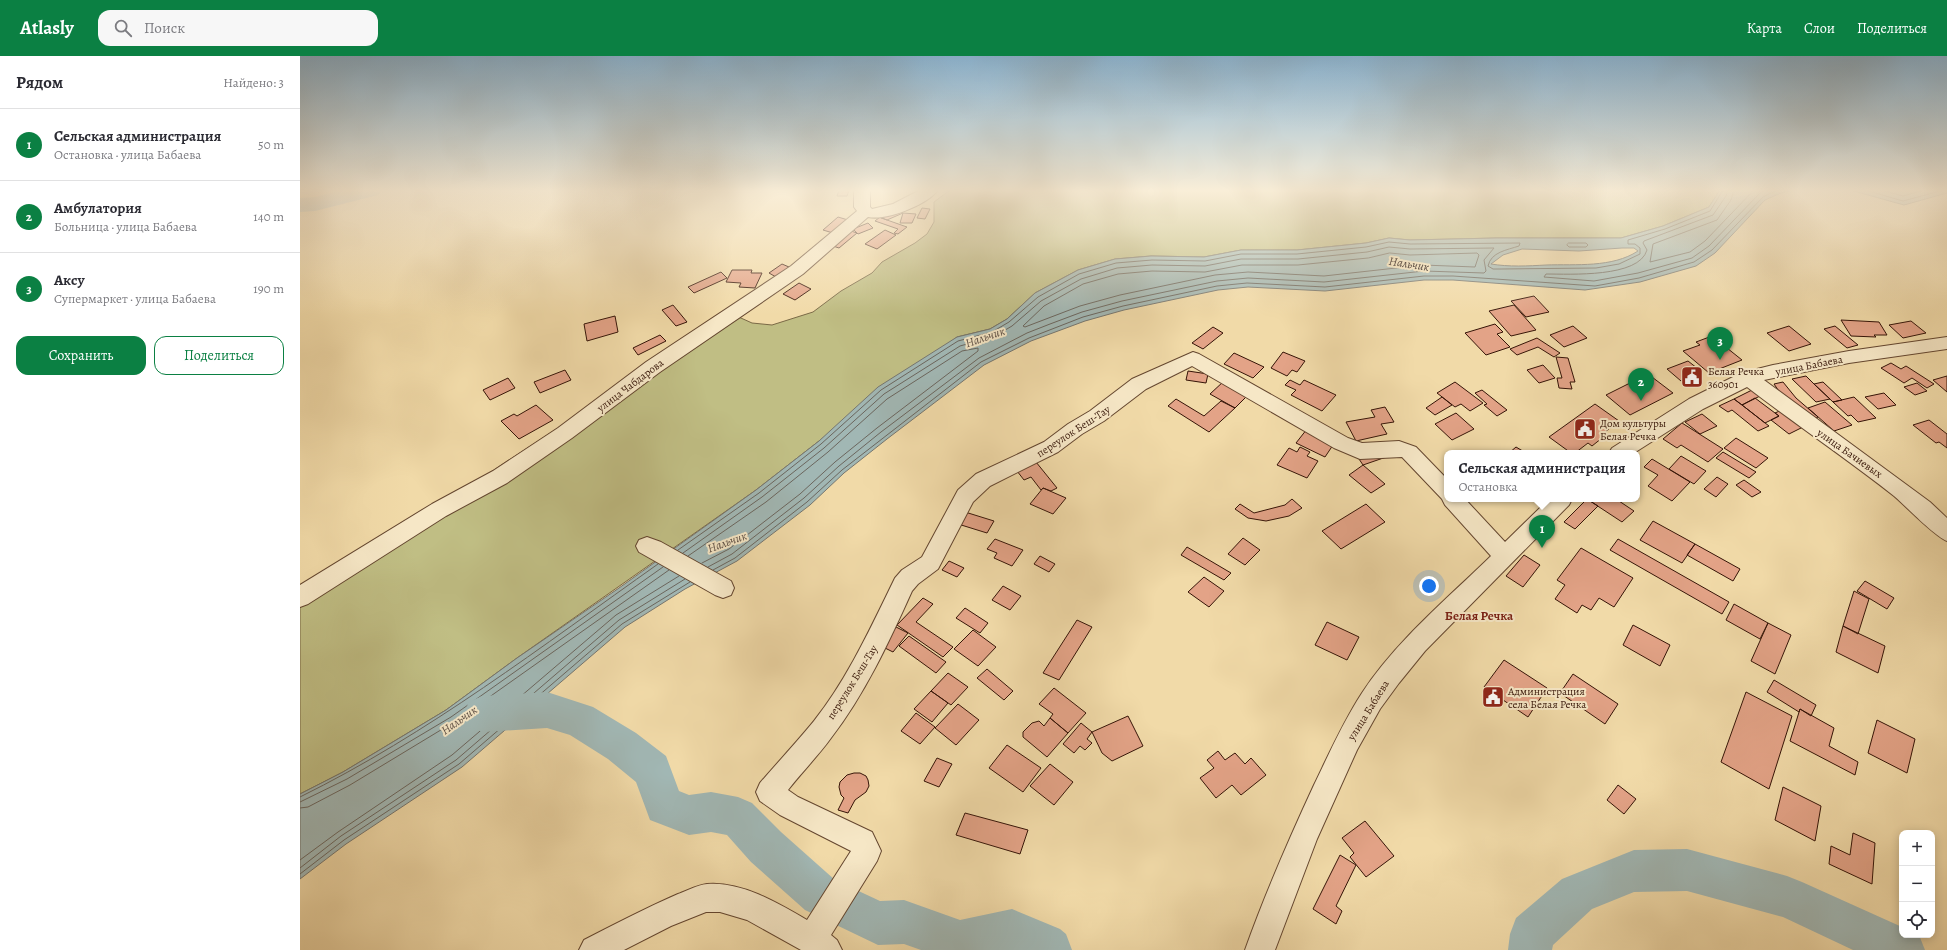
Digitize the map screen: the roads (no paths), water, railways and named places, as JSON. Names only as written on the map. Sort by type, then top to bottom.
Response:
[{"type":"street","name":"улица Чабдарова","points":[[300,597],[433,514],[500,477],[565,433],[653,367],[797,270],[842,232]]},
{"type":"street","name":"улица Бабаева","points":[[1624,450],[1696,404],[1748,378],[1773,371],[1849,357],[1947,343]]},
{"type":"street","name":"переулок Беш-Тау","points":[[820,937],[867,851],[862,842],[796,810],[769,792],[823,729],[861,671],[886,624],[896,597],[903,585],[910,577],[930,563],[965,496],[983,480],[1050,447],[1075,429],[1097,416],[1139,384],[1193,358],[1342,443],[1360,451],[1383,449],[1404,450],[1415,457],[1444,490]]},
{"type":"street","name":"улица Бачиевых","points":[[1748,378],[1844,450],[1899,487],[1947,532]]},
{"type":"street","points":[[1455,502],[1505,557]]},
{"type":"street","name":"улица Бабаева","points":[[1260,950],[1271,918],[1306,832],[1338,761],[1371,701],[1390,675],[1417,644],[1559,502]]},
{"type":"street","points":[[650,547],[722,587]]},
{"type":"street","points":[[594,950],[669,912],[706,898],[732,899],[820,937]]},
{"type":"water","name":"Нальчик","points":[[1643,232],[1735,232],[1715,253],[1696,266],[1640,282],[1585,290],[1453,280],[1424,280],[1325,291],[1248,287],[1218,290],[1124,310],[1085,321],[1031,341],[984,365],[844,473],[810,505],[737,561],[685,589],[625,627],[462,767],[346,844],[300,879],[300,794],[343,772],[446,710],[517,658],[619,588],[756,490],[819,441],[878,387],[957,337],[990,329],[1007,319],[1035,293],[1078,270],[1115,259],[1151,256],[1204,257],[1241,250],[1297,250],[1366,243],[1389,238],[1410,240],[1621,238]],"holes":[[[1634,248],[1638,251],[1617,260],[1594,264],[1518,266],[1491,264],[1503,255],[1522,249],[1579,251]]]},
{"type":"waterway","name":"Нальчик","points":[[482,714],[547,710],[580,720],[622,746],[652,770],[664,806],[689,815],[711,812],[738,817],[766,847],[820,895],[878,923],[904,922],[960,942],[1012,931],[1044,945],[1050,950]]},
{"type":"waterway","points":[[1530,950],[1532,934],[1577,894],[1634,871],[1687,870],[1787,897],[1903,950]]},
{"type":"place","name":"Аксу","points":[[1720,360]]},
{"type":"place","name":"Белая Речка 360901","points":[[1692,377]]},
{"type":"place","name":"Амбулатория","points":[[1641,401]]},
{"type":"place","name":"Дом культуры Белая Речка","points":[[1585,429]]},
{"type":"place","name":"Сельская администрация","points":[[1542,548]]},
{"type":"place","name":"Администрация села Белая Речка","points":[[1493,697]]},
{"type":"district","name":"Белая Речка","points":[[1479,615]]}]
